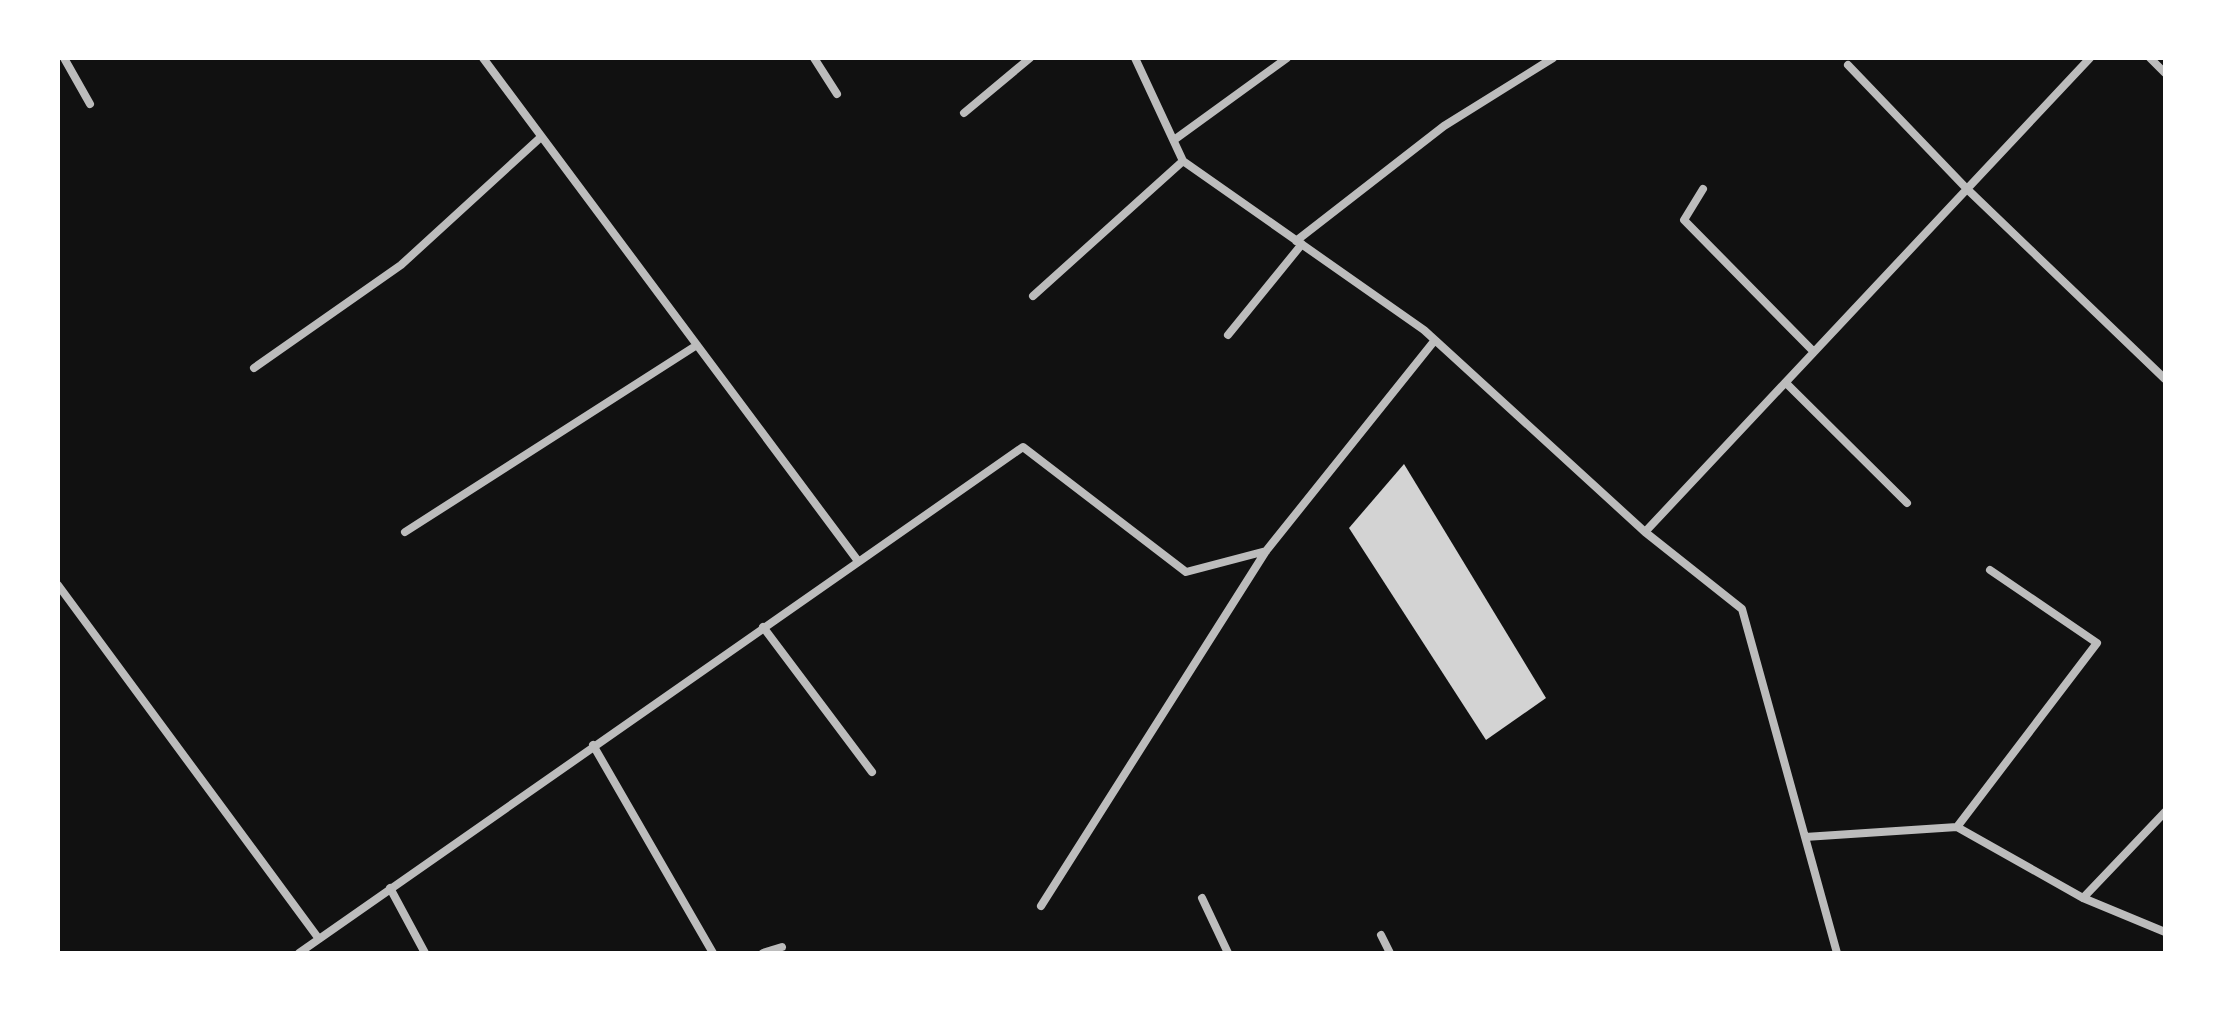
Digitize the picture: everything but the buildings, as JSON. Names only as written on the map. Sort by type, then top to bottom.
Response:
[{"type":"street","points":[[64,58],[90,104]]},
{"type":"street","points":[[483,58],[858,561]]},
{"type":"street","points":[[814,58],[837,94]]},
{"type":"street","points":[[964,113],[1030,58]]},
{"type":"street","points":[[1135,58],[1183,161],[1435,340],[1645,532],[1742,609],[1837,953]]},
{"type":"street","points":[[1174,140],[1287,58]]},
{"type":"street","points":[[1228,335],[1299,242],[1444,126],[1553,58]]},
{"type":"street","points":[[1645,532],[2090,58]]},
{"type":"street","points":[[2150,58],[2165,73]]},
{"type":"street","points":[[1848,65],[1966,188],[2165,379]]},
{"type":"street","points":[[254,368],[401,265],[541,137]]},
{"type":"street","points":[[1033,296],[1183,161]]},
{"type":"street","points":[[1703,189],[1684,220],[1814,352]]},
{"type":"street","points":[[1041,906],[1266,551],[1435,340]]},
{"type":"street","points":[[405,532],[697,345]]},
{"type":"street","points":[[1786,383],[1907,503]]},
{"type":"street","points":[[299,953],[536,784],[1023,447],[1186,572],[1266,551]]},
{"type":"street","points":[[1957,827],[2097,643],[1990,570]]},
{"type":"street","points":[[58,585],[319,939]]},
{"type":"street","points":[[763,627],[872,772]]},
{"type":"street","points":[[593,745],[713,953]]},
{"type":"street","points":[[2083,898],[2165,812]]},
{"type":"street","points":[[1805,837],[1957,827],[2083,898],[2165,932]]},
{"type":"street","points":[[390,888],[425,953]]},
{"type":"street","points":[[1202,898],[1228,953]]},
{"type":"street","points":[[1381,935],[1390,953]]},
{"type":"street","points":[[763,953],[782,947]]}]
